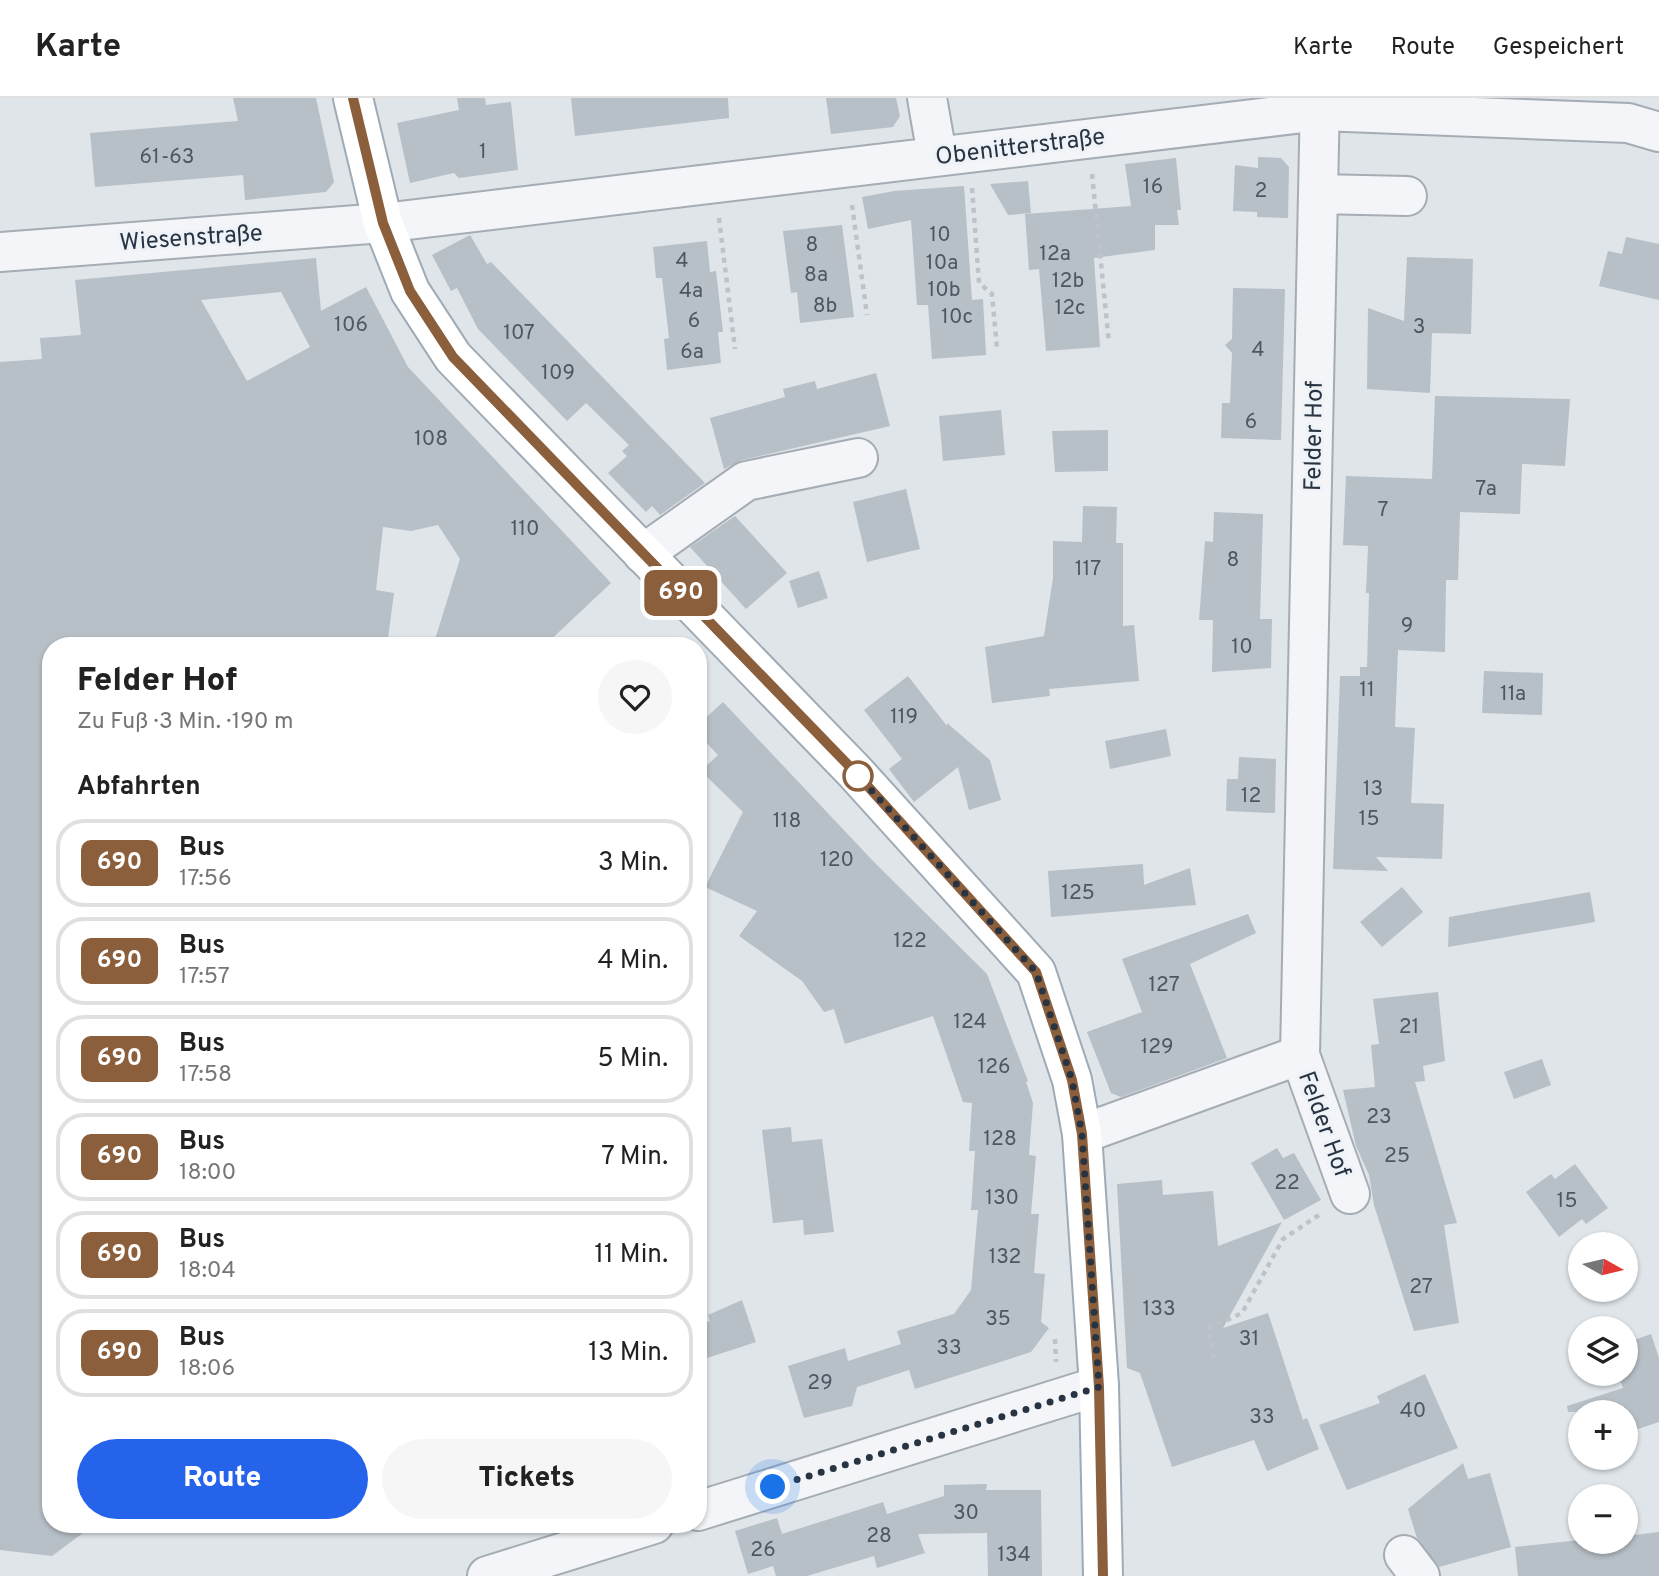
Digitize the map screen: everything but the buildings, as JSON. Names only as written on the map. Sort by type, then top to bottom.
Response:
[{"type":"main road","points":[[353,98],[383,223],[410,291],[453,357],[854,771],[1036,972],[1072,1080],[1082,1134],[1099,1387],[1103,1576]]},
{"type":"street","points":[[927,98],[953,153]]},
{"type":"street","name":"Obenitterstraße","points":[[383,223],[1088,138],[1320,105],[1448,106],[1638,118]]},
{"type":"street","name":"Felder Hof","points":[[1320,105],[1300,1055],[1350,1194]]},
{"type":"street","points":[[1318,194],[1407,196]]},
{"type":"street","name":"Wiesenstraße","points":[[0,252],[383,223]]},
{"type":"street","points":[[643,554],[746,481],[858,458]]},
{"type":"street","name":"Felder Hof","points":[[1082,1134],[1300,1055]]},
{"type":"street","points":[[707,1508],[1099,1387]]},
{"type":"street","points":[[487,1576],[625,1533]]},
{"type":"path","points":[[1088,138],[1109,343]]},
{"type":"path","points":[[953,153],[979,283],[992,294],[997,348]]},
{"type":"path","points":[[846,166],[867,315]]},
{"type":"path","points":[[715,182],[735,349]]},
{"type":"path","points":[[1214,1358],[1208,1329],[1241,1313],[1283,1239],[1350,1194]]},
{"type":"path","points":[[1055,1334],[1056,1361]]},
{"type":"bus line","name":"690","points":[[353,98],[383,223],[410,291],[453,357],[854,771],[1036,972],[1072,1080],[1082,1134],[1099,1387],[1103,1576]]},
{"type":"route","points":[[773,1487],[1099,1387],[1082,1134],[1072,1080],[1036,972],[854,771],[858,776]]}]
